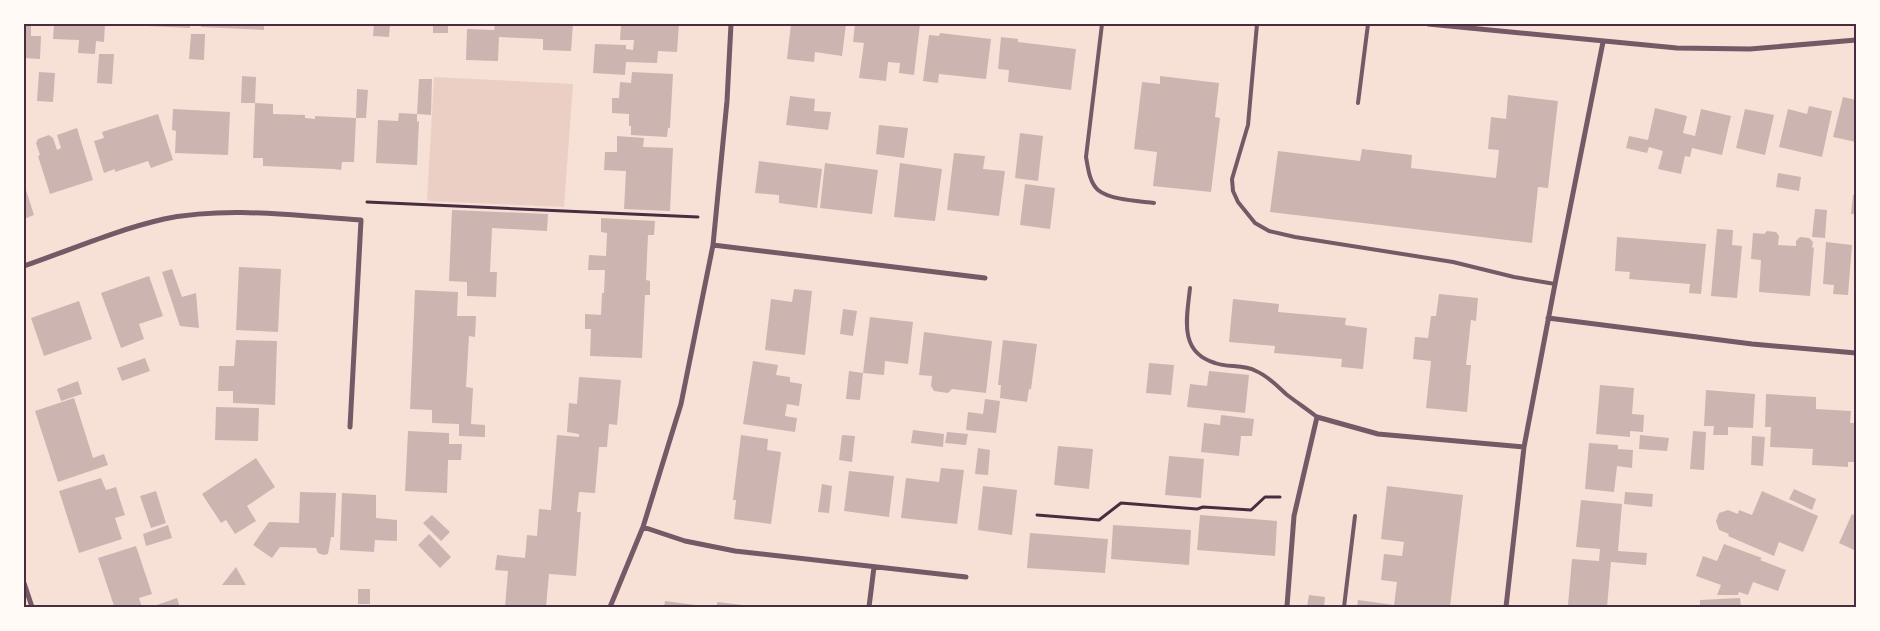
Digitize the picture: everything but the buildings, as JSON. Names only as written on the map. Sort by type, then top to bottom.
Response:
[{"type":"street","points":[[610,607],[643,526],[682,404],[713,245],[727,101],[731,24]]},
{"type":"street","points":[[1428,24],[1677,48],[1750,49],[1856,40]]},
{"type":"street","points":[[1506,607],[1524,447],[1603,42]]},
{"type":"street","points":[[24,266],[166,219],[233,212],[361,220],[350,427]]},
{"type":"street","points":[[713,245],[985,278]]},
{"type":"street","points":[[1548,318],[1752,344],[1856,353]]},
{"type":"street","points":[[1287,606],[1294,516],[1317,417],[1378,434],[1524,447]]},
{"type":"street","points":[[643,526],[685,541],[735,551],[966,577]]},
{"type":"street","points":[[869,607],[874,567]]},
{"type":"street","points":[[24,583],[32,607]]},
{"type":"lane","points":[[1102,24],[1086,157],[1089,175],[1098,190],[1115,198],[1154,203]]},
{"type":"lane","points":[[1257,24],[1248,125],[1232,179],[1233,191],[1238,202],[1255,223],[1270,231],[1294,237],[1453,262],[1514,277],[1555,284]]},
{"type":"lane","points":[[1358,103],[1368,24]]},
{"type":"lane","points":[[1190,288],[1187,337],[1193,348],[1203,357],[1214,363],[1254,369],[1268,377],[1317,417]]},
{"type":"lane","points":[[1344,607],[1355,516]]},
{"type":"path","points":[[361,220],[362,202],[716,218]]},
{"type":"path","points":[[1037,515],[1099,520],[1121,504],[1251,510],[1265,497],[1298,497]]},
{"type":"shaded area","points":[[434,77],[573,84],[564,207],[427,201]]}]
